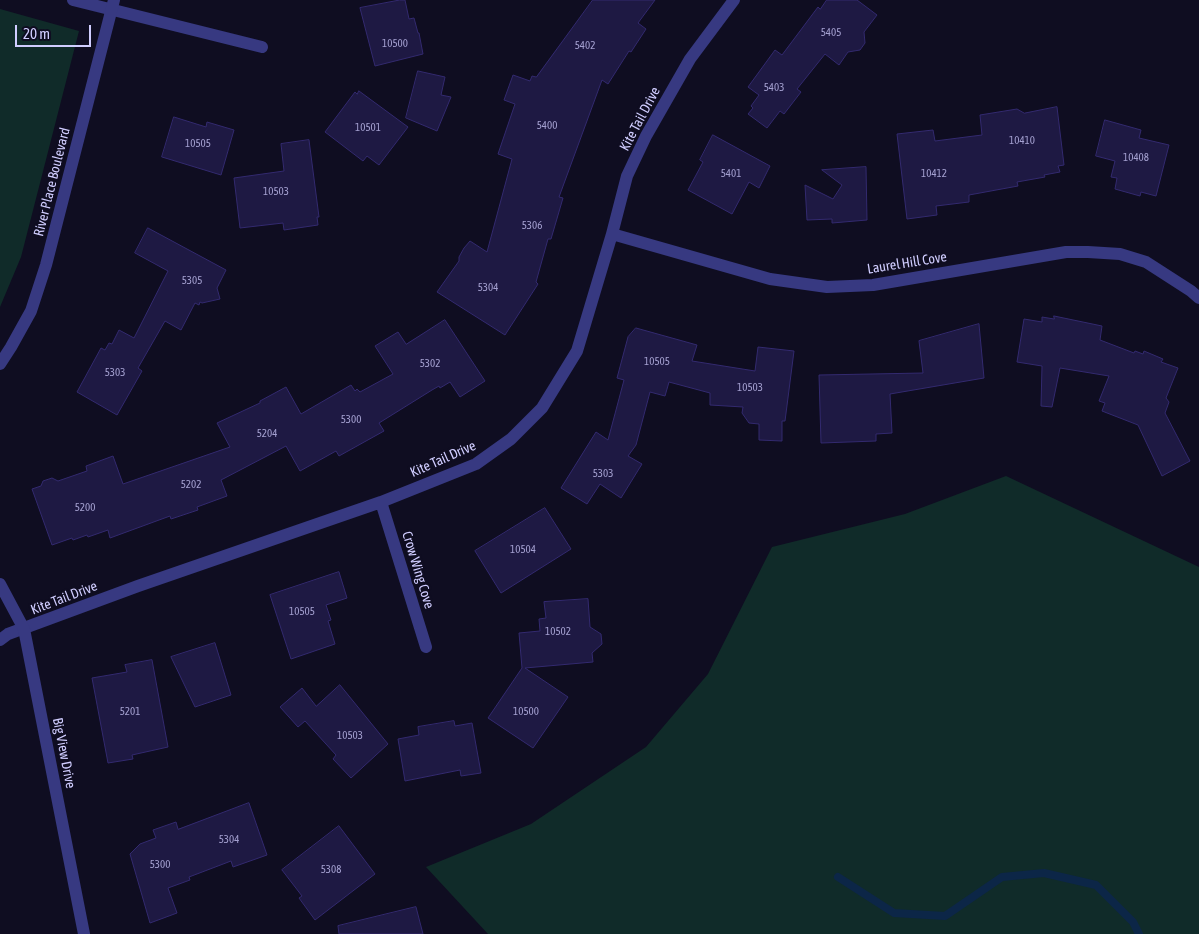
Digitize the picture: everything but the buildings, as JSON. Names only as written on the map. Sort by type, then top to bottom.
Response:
[{"type":"street","points":[[73,0],[113,4],[262,47]]},
{"type":"street","name":"Kite Tail Drive","points":[[0,640],[8,634],[138,586],[381,502],[476,464],[511,439],[542,408],[577,351],[612,234],[627,176],[646,136],[690,59],[734,0]]},
{"type":"street","name":"River Place Boulevard","points":[[0,364],[31,311],[46,265],[113,4]]},
{"type":"street","name":"Laurel Hill Cove","points":[[612,234],[770,279],[827,287],[873,284],[1066,252],[1120,254],[1146,262],[1199,298]]},
{"type":"street","name":"Crow Wing Cove","points":[[381,502],[426,647]]},
{"type":"street","name":"Big View Drive","points":[[0,584],[24,629],[84,934]]},
{"type":"green space","points":[[0,9],[79,31],[21,257],[0,307]]},
{"type":"green space","points":[[1006,476],[1199,567],[1199,934],[488,934],[426,867],[531,824],[646,747],[708,674],[772,547],[905,514]]},
{"type":"waterway","points":[[838,877],[894,913],[945,916],[1002,877],[1044,873],[1096,885],[1133,922],[1139,934]]}]
